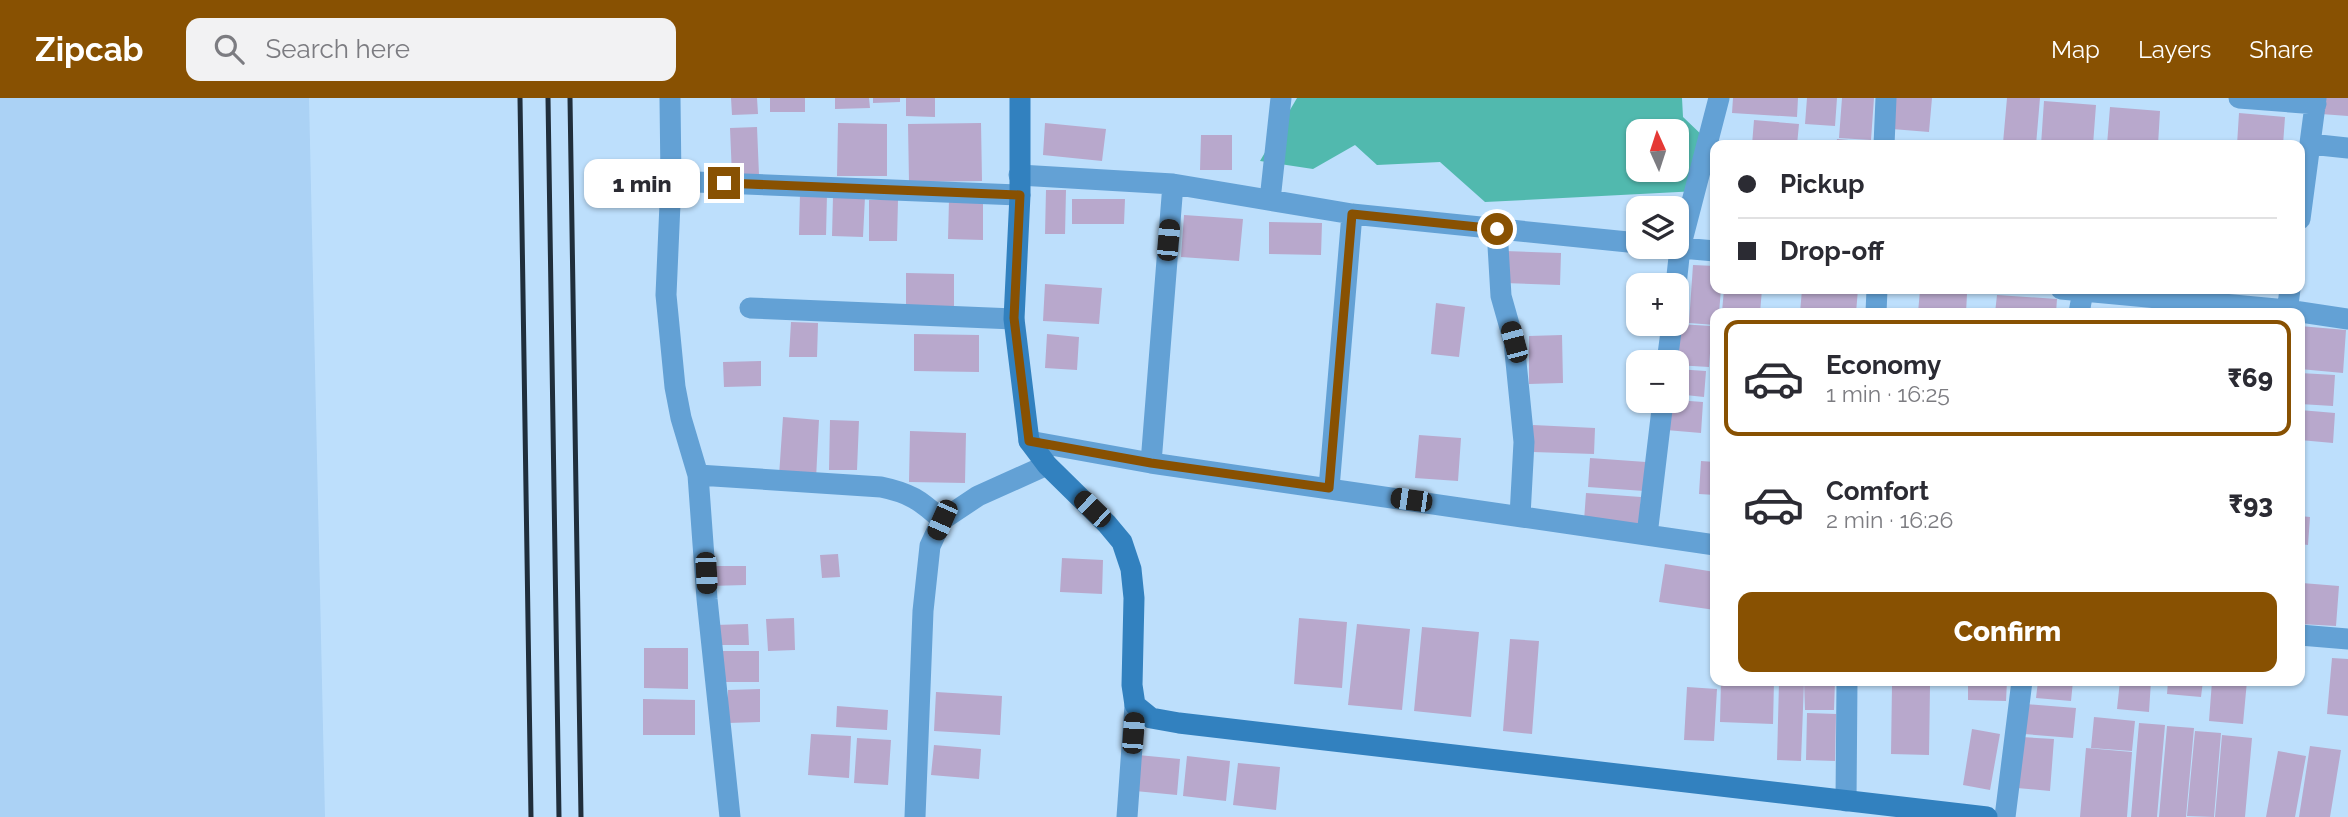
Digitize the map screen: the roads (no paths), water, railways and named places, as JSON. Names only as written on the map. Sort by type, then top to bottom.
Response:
[{"type":"street","points":[[670,98],[671,181],[666,295],[675,387],[684,431],[698,475],[707,598],[730,817]]},
{"type":"street","points":[[1020,98],[1020,185],[1014,318],[1029,441],[1047,465],[1122,542],[1131,569],[1134,597],[1132,685],[1135,705],[1126,817]]},
{"type":"street","points":[[1270,201],[1281,98]]},
{"type":"street","points":[[1689,200],[1719,98]]},
{"type":"street","points":[[1884,140],[1886,98]]},
{"type":"street","points":[[2239,98],[2316,101],[2305,182]]},
{"type":"street","points":[[2310,144],[2348,148]]},
{"type":"street","points":[[671,181],[1173,184],[1352,214],[1626,242]]},
{"type":"street","points":[[1151,463],[1173,184]]},
{"type":"street","points":[[1329,488],[1352,214]]},
{"type":"street","points":[[1497,229],[1501,296],[1514,342],[1524,442],[1520,516]]},
{"type":"street","points":[[1689,248],[1710,250]]},
{"type":"street","points":[[2130,294],[2288,304]]},
{"type":"street","points":[[750,308],[1014,318]]},
{"type":"street","points":[[2305,308],[2348,319]]},
{"type":"street","points":[[1647,535],[1662,413]]},
{"type":"street","points":[[1029,441],[1151,463],[1710,544]]},
{"type":"street","points":[[915,817],[926,570],[930,546],[942,520],[978,496],[1047,465]]},
{"type":"street","points":[[698,475],[880,487],[902,491],[918,498],[942,520]]},
{"type":"street","points":[[2305,635],[2348,639]]},
{"type":"street","points":[[1845,809],[1847,686]]},
{"type":"street","points":[[2005,817],[2021,686]]},
{"type":"street","points":[[1135,705],[1151,718],[1179,723],[1845,809],[1987,817]]},
{"type":"railway","points":[[520,98],[531,817]]},
{"type":"railway","points":[[548,98],[559,817]]},
{"type":"railway","points":[[570,98],[581,817]]}]
